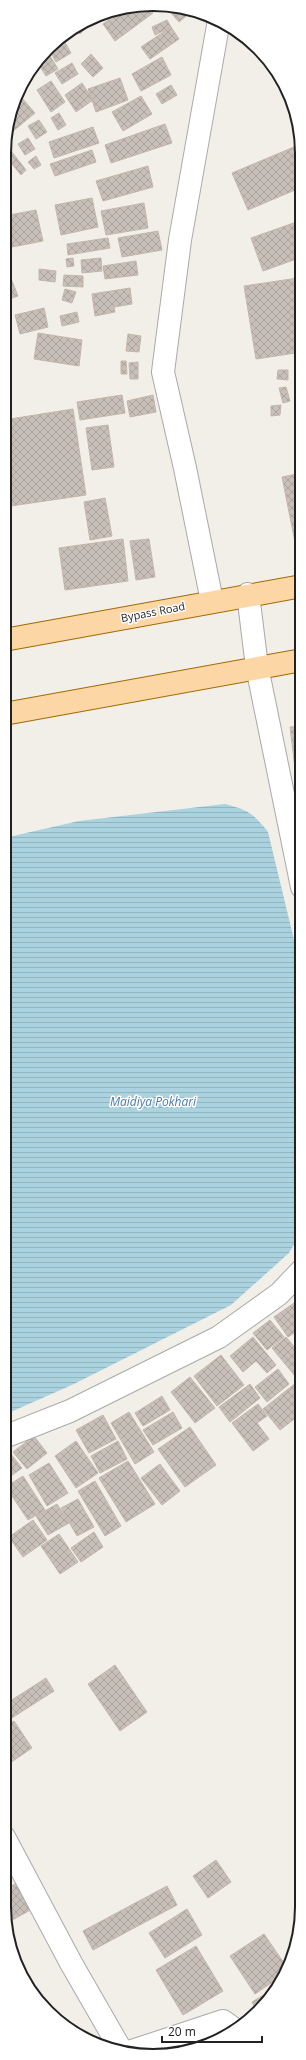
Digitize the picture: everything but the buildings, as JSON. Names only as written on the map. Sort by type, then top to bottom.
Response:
[{"type":"main road","name":"Bypass Road","points":[[11,639],[248,594],[295,587]]},
{"type":"main road","points":[[11,713],[295,661]]},
{"type":"street","points":[[212,601],[185,468],[163,372],[180,240],[218,27]]},
{"type":"street","points":[[248,594],[257,667],[295,853]]},
{"type":"street","points":[[11,1435],[70,1411],[219,1337],[279,1294],[295,1277]]},
{"type":"street","points":[[11,1850],[71,1963],[118,2044]]},
{"type":"street","points":[[139,2049],[223,2021],[230,2026]]},
{"type":"water","name":"Maidiya Pokhari","points":[[225,804],[250,813],[268,832],[295,944],[295,1243],[289,1253],[231,1305],[74,1384],[11,1412],[11,836],[79,821]]}]
